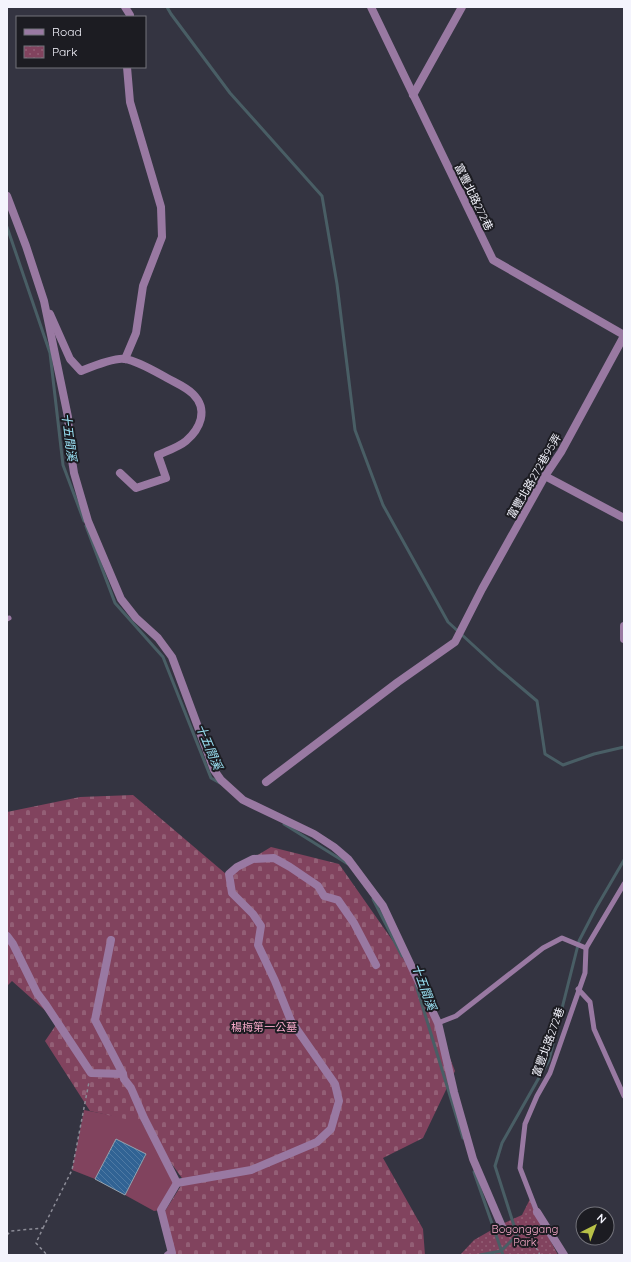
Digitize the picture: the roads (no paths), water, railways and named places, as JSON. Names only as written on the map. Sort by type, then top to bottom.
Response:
[{"type":"street","points":[[125,7],[130,16]]},
{"type":"street","name":"富豐北路272巷","points":[[371,7],[493,260],[624,335]]},
{"type":"street","points":[[413,95],[462,7]]},
{"type":"street","points":[[124,359],[136,333],[143,286],[162,237],[161,207],[130,102],[127,68]]},
{"type":"street","points":[[7,196],[26,246],[44,301],[70,359],[81,371],[102,363],[124,359],[152,369],[191,392],[197,399],[202,412],[199,427],[185,442],[158,455],[166,478],[136,488],[120,473]]},
{"type":"street","points":[[44,301],[68,417],[74,474],[88,521],[121,599],[136,618],[158,638],[172,657],[214,770],[221,780],[243,800],[314,834],[334,847],[348,859],[384,906],[438,1023],[454,1092],[473,1159],[504,1228]]},
{"type":"street","name":"富豐北路272巷95弄","points":[[266,782],[398,682],[455,642],[482,589],[545,476],[561,452],[624,335]]},
{"type":"street","points":[[545,476],[624,518]]},
{"type":"street","points":[[624,626],[624,639]]},
{"type":"street","points":[[168,1255],[172,1253],[161,1210],[177,1184],[251,1170],[317,1142],[331,1129],[339,1101],[336,1084],[291,1021],[275,981],[258,945],[261,926],[253,914],[232,893],[229,874],[236,867],[253,859],[274,858],[290,866],[318,886],[324,896],[338,900],[354,923],[376,965]]},
{"type":"street","points":[[7,936],[13,944],[37,994],[46,1005],[91,1073],[123,1074]]},
{"type":"street","points":[[111,940],[95,1020],[123,1074],[124,1079],[131,1088],[144,1118],[177,1184]]},
{"type":"street","points":[[537,1212],[564,1255]]},
{"type":"lane","name":"富豐北路272巷","points":[[537,1212],[520,1168],[525,1124],[537,1096],[550,1073],[578,989],[585,973],[585,948],[624,884]]},
{"type":"lane","points":[[438,1023],[456,1016],[543,948],[562,938],[585,948]]},
{"type":"lane","points":[[578,989],[590,1002],[594,1029],[624,1096]]},
{"type":"waterway","points":[[167,7],[230,93],[322,196],[337,284],[355,430],[383,505],[448,622],[498,668],[537,701],[545,754],[563,765],[594,754],[624,747]]},
{"type":"waterway","name":"十五間溪","points":[[7,227],[50,353],[63,465],[84,521]]},
{"type":"waterway","name":"十五間溪","points":[[86,526],[115,603],[163,657],[211,778],[220,783]]},
{"type":"waterway","name":"十五間溪","points":[[284,824],[348,864]]},
{"type":"waterway","points":[[480,1255],[501,1251],[517,1235],[495,1166],[502,1143],[549,1060],[579,941],[624,860]]},
{"type":"waterway","name":"十五間溪","points":[[373,899],[402,956]]},
{"type":"waterway","name":"十五間溪","points":[[416,985],[463,1138]]},
{"type":"waterway","name":"十五間溪","points":[[474,1172],[503,1255]]},
{"type":"park label","name":"楊梅第一公墓","points":[[264,1027]]},
{"type":"park label","name":"Bogonggang Park","points":[[525,1235]]}]
